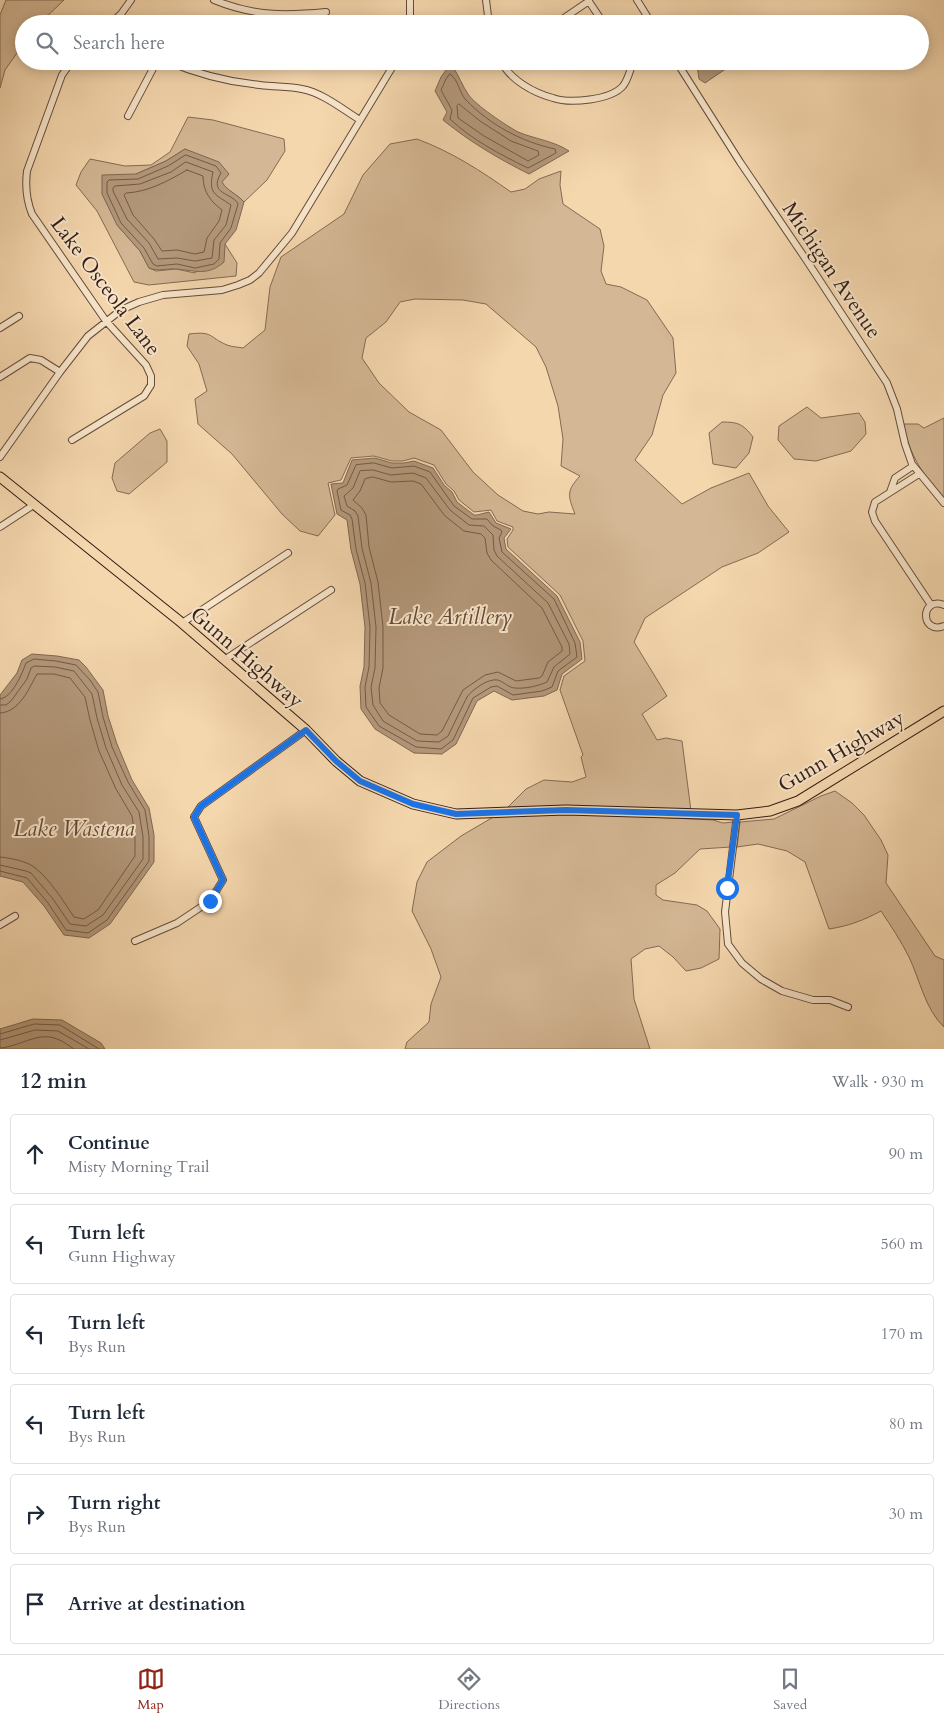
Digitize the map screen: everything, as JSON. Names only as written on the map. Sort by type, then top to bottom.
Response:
[{"type":"main road","name":"Gunn Highway","points":[[0,477],[182,624],[306,730],[336,761],[360,781],[413,804],[456,814],[566,810],[737,815],[770,811],[798,801],[944,711]]},
{"type":"street","points":[[120,15],[131,0]]},
{"type":"street","points":[[214,0],[240,10],[265,14],[326,12]]},
{"type":"street","points":[[410,0],[410,15]]},
{"type":"street","points":[[486,0],[488,15]]},
{"type":"street","points":[[568,15],[588,0],[598,15]]},
{"type":"street","points":[[637,0],[646,15]]},
{"type":"street","name":"Lake Osceola Lane","points":[[66,70],[62,75],[28,172],[25,186],[27,200],[32,214],[106,321],[146,365],[151,376],[151,385],[144,396],[72,440]]},
{"type":"street","points":[[128,116],[152,70]]},
{"type":"street","points":[[187,70],[228,81],[302,89],[316,94],[360,120]]},
{"type":"street","points":[[0,457],[88,336],[121,310],[163,295],[222,290],[238,286],[259,273],[292,233],[391,70]]},
{"type":"street","points":[[507,70],[518,81],[540,94],[556,99],[583,100],[601,98],[623,86],[630,70]]},
{"type":"street","name":"Michigan Avenue","points":[[682,70],[740,162],[887,383],[897,409],[904,444],[913,466],[944,503]]},
{"type":"street","points":[[0,328],[19,316]]},
{"type":"street","points":[[0,377],[30,358],[41,360],[60,372]]},
{"type":"street","points":[[890,492],[895,478],[913,466]]},
{"type":"street","points":[[919,474],[876,502],[872,508],[873,516],[931,605]]},
{"type":"street","points":[[0,527],[35,504]]},
{"type":"street","points":[[182,624],[288,553]]},
{"type":"street","points":[[224,660],[331,590]]},
{"type":"street","points":[[944,605],[938,603],[931,605],[926,612],[928,624],[936,628],[944,626]]},
{"type":"street","points":[[135,941],[177,923],[210,901],[223,880],[194,817],[201,806],[306,730]]},
{"type":"street","points":[[737,815],[725,912],[728,944],[742,963],[761,979],[782,991],[813,1000],[830,1000],[848,1007]]},
{"type":"street","points":[[0,925],[15,916]]},
{"type":"shaded area","points":[[6,0],[64,0],[48,15],[15,15],[15,56],[5,70],[0,88],[0,15]]},
{"type":"shaded area","points":[[188,117],[213,120],[284,139],[285,151],[267,180],[244,202],[221,182],[229,174],[185,149],[166,161],[136,174],[117,225],[140,251],[149,268],[156,271],[176,269],[195,273],[225,244],[237,263],[236,276],[149,285],[134,282],[97,211],[76,185],[81,172],[90,159],[125,166],[151,165],[170,152]]},
{"type":"shaded area","points":[[417,139],[466,162],[511,192],[525,189],[539,179],[561,171],[560,185],[563,204],[600,229],[604,246],[601,271],[606,284],[621,287],[647,300],[673,338],[676,373],[663,395],[652,435],[635,460],[682,504],[711,488],[749,473],[768,506],[789,532],[758,553],[722,567],[645,618],[634,642],[667,696],[642,714],[657,740],[666,738],[682,741],[691,811],[506,809],[526,789],[544,780],[572,782],[586,777],[581,757],[583,755],[560,690],[564,676],[585,661],[583,641],[560,595],[508,547],[507,539],[513,527],[497,521],[491,510],[474,512],[459,500],[434,465],[414,458],[392,461],[374,456],[351,458],[341,480],[328,483],[335,515],[318,536],[300,531],[282,514],[232,454],[198,424],[195,399],[207,391],[199,364],[187,346],[189,334],[207,334],[227,345],[243,348],[265,330],[270,287],[281,257],[344,214],[363,175],[390,144]],"holes":[[[415,299],[463,300],[486,304],[536,347],[546,367],[558,406],[563,439],[561,466],[580,476],[570,490],[571,503],[575,514],[549,512],[538,514],[523,511],[498,495],[473,472],[441,430],[409,412],[379,383],[362,358],[366,338],[386,322],[400,302]]]},
{"type":"shaded area","points":[[807,407],[821,418],[859,413],[865,422],[866,434],[851,451],[816,461],[794,459],[778,440],[779,426]]},
{"type":"shaded area","points":[[944,418],[944,499],[918,464],[903,424],[918,424],[924,428]]},
{"type":"shaded area","points":[[722,422],[740,425],[753,437],[749,453],[736,468],[713,464],[709,433]]},
{"type":"shaded area","points":[[160,429],[167,441],[167,462],[129,494],[117,491],[112,478],[115,463],[150,433]]},
{"type":"shaded area","points":[[835,791],[852,803],[864,815],[881,840],[888,855],[886,883],[935,956],[944,960],[944,1027],[932,1012],[909,957],[881,911],[856,922],[829,929],[805,862],[787,851],[758,844],[737,847],[740,822],[774,819]]},
{"type":"shaded area","points":[[567,813],[713,820],[723,823],[734,822],[731,847],[700,849],[675,873],[656,885],[656,895],[663,900],[697,905],[707,911],[720,929],[719,959],[701,968],[686,971],[659,946],[645,949],[631,959],[634,999],[650,1049],[405,1049],[407,1042],[429,1022],[431,1004],[441,977],[431,949],[412,911],[417,882],[427,862],[461,836],[495,816]]},
{"type":"water","points":[[446,70],[455,70],[472,99],[492,115],[518,132],[569,151],[529,174],[496,156],[474,143],[443,120],[447,112],[435,91]]},
{"type":"water","points":[[698,70],[724,70],[705,83],[699,79]]},
{"type":"water","points":[[185,149],[219,162],[229,174],[222,182],[244,202],[236,230],[225,244],[224,262],[213,269],[202,272],[149,268],[140,251],[117,225],[102,194],[102,175],[136,174],[166,161]]},
{"type":"water","name":"Lake Artillery","points":[[375,458],[392,463],[414,461],[433,468],[444,485],[452,492],[457,502],[474,515],[489,512],[496,523],[511,529],[504,538],[506,549],[557,596],[580,642],[582,659],[562,674],[557,690],[544,696],[512,700],[494,691],[477,701],[456,744],[442,754],[414,753],[375,729],[361,709],[360,686],[364,667],[365,627],[360,584],[351,550],[347,520],[337,514],[331,484],[343,483],[352,460]]},
{"type":"water","name":"Lake Wastena","points":[[32,654],[79,660],[86,667],[103,690],[108,716],[117,744],[132,780],[149,808],[154,835],[154,862],[110,924],[89,938],[64,935],[44,906],[23,882],[0,876],[0,695],[17,673],[22,660]]},
{"type":"water","points":[[33,1019],[62,1020],[101,1043],[105,1049],[0,1049],[0,1029]]},
{"type":"route","points":[[210,901],[223,880],[194,817],[201,806],[306,730],[336,761],[360,781],[413,804],[456,814],[566,810],[737,815],[727,888]]}]
